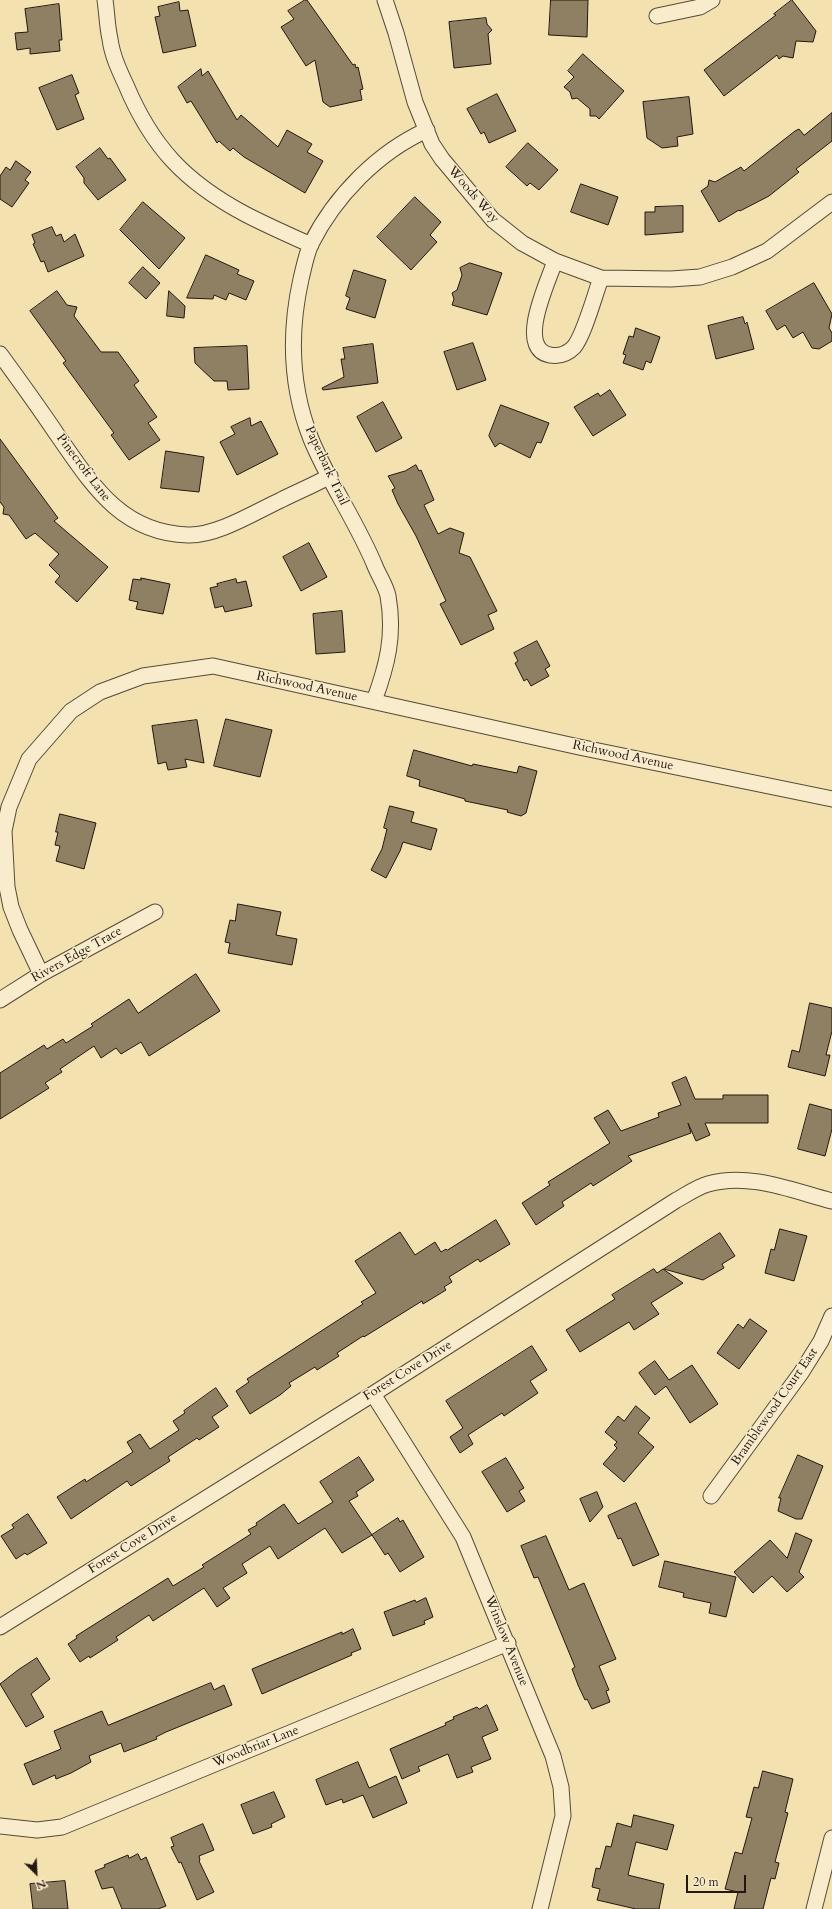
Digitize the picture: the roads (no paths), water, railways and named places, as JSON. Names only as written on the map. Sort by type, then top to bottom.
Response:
[{"type":"street","points":[[105,0],[110,40],[116,62],[136,111],[158,145],[176,166],[198,183],[244,213],[311,245]]},
{"type":"street","name":"Woods Way","points":[[385,0],[396,33],[415,102],[442,159],[493,220],[522,243],[555,261],[601,278],[671,279],[700,277],[732,267],[767,251],[832,202]]},
{"type":"street","points":[[657,16],[700,7],[712,0]]},
{"type":"street","name":"Paperbark Trail","points":[[374,702],[386,666],[389,649],[390,626],[387,595],[365,542],[311,438],[301,406],[293,372],[292,332],[297,296],[311,245],[344,193],[367,170],[414,136],[427,130]]},
{"type":"street","points":[[555,261],[535,318],[533,331],[538,346],[546,354],[556,356],[566,354],[575,346],[601,278]]},
{"type":"street","name":"Pinecroft Lane","points":[[0,354],[106,500],[123,514],[143,525],[157,530],[189,536],[218,530],[247,518],[330,476]]},
{"type":"street","name":"Richwood Avenue","points":[[41,974],[11,907],[4,860],[4,832],[9,807],[29,759],[71,711],[100,692],[143,676],[213,666],[579,747],[832,799]]},
{"type":"street","name":"Rivers Edge Trace","points":[[0,1000],[41,974],[155,912]]},
{"type":"street","name":"Forest Cove Drive","points":[[0,1627],[373,1394],[675,1201],[707,1184],[732,1179],[750,1180],[832,1201]]},
{"type":"street","name":"Bramblewood Court East","points":[[711,1496],[822,1341],[832,1316]]},
{"type":"street","name":"Winslow Avenue","points":[[373,1394],[463,1537],[508,1643],[553,1756],[561,1787],[563,1816],[540,1909]]},
{"type":"street","name":"Woodbriar Lane","points":[[0,1826],[37,1830],[62,1827],[508,1643]]},
{"type":"street","points":[[814,1909],[832,1838]]}]
